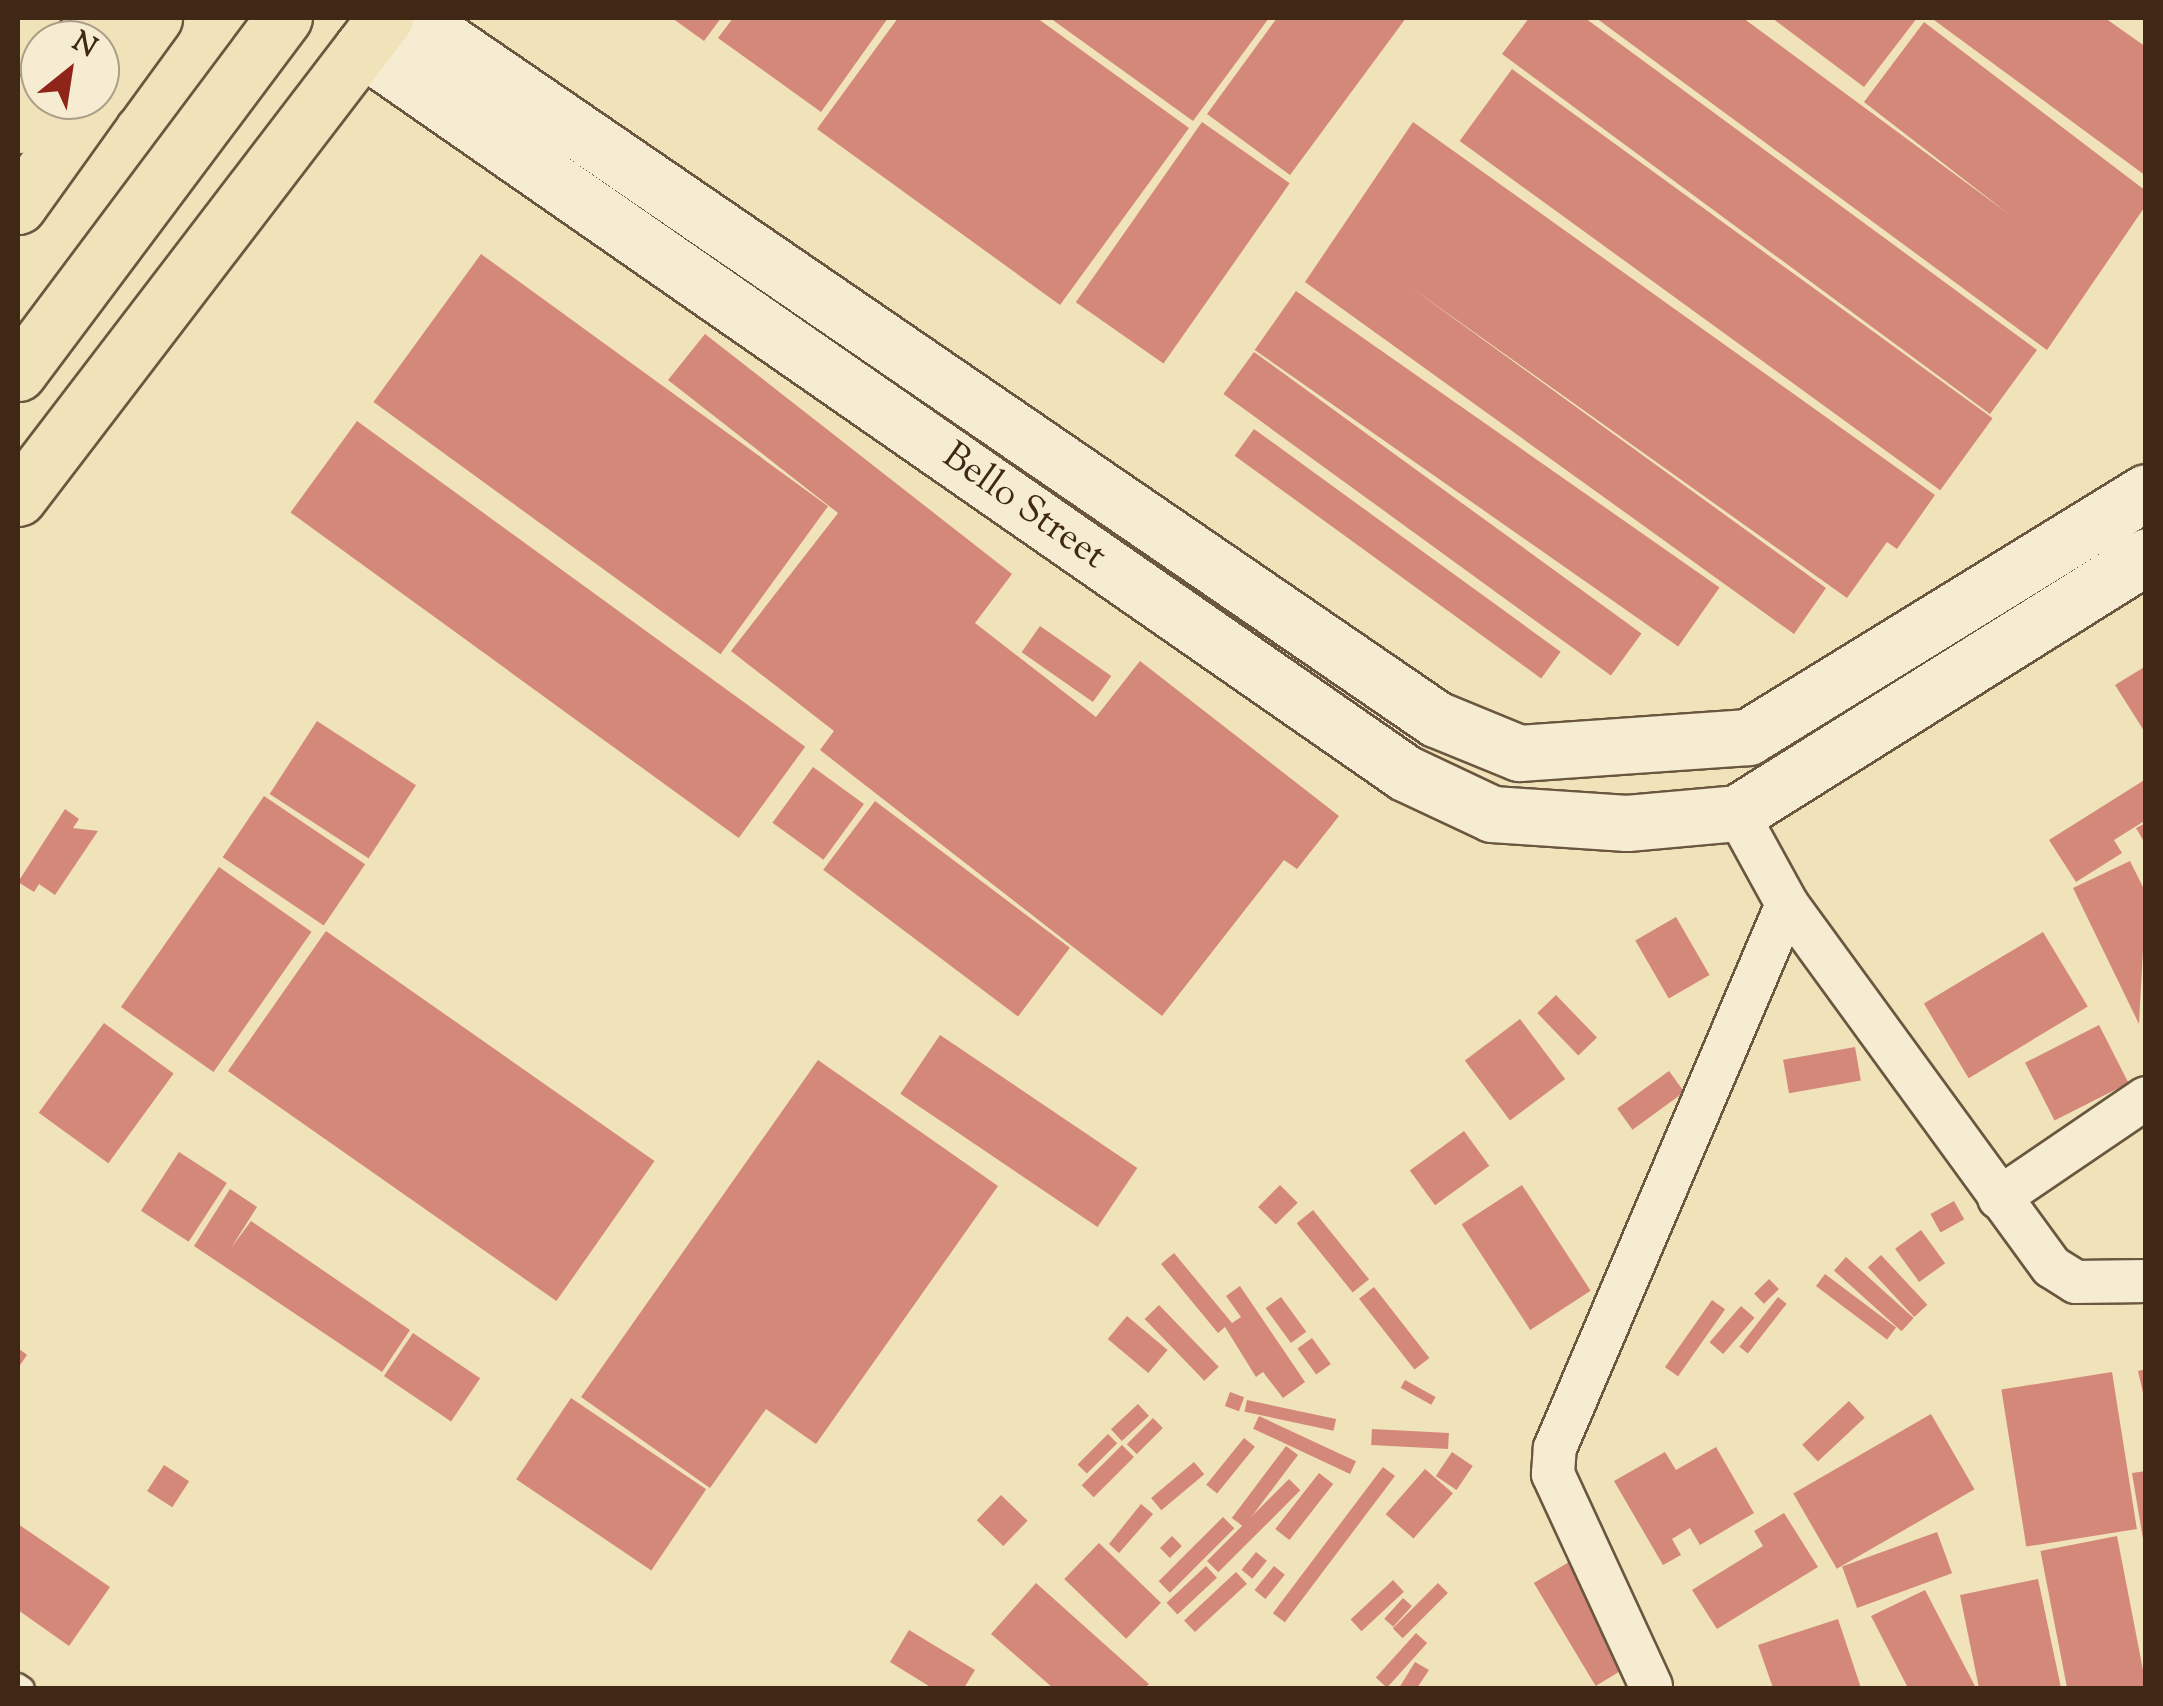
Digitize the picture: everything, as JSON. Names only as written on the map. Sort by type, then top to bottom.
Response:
[{"type":"main road","points":[[120,65],[154,18]]},
{"type":"main road","points":[[18,372],[284,18]]},
{"type":"main road","points":[[18,498],[373,33]]},
{"type":"main road","points":[[18,206],[80,120]]},
{"type":"street","name":"Bello Street","points":[[413,18],[1436,720],[1520,753],[1748,737],[2146,492]]},
{"type":"street","name":"Bello Street","points":[[373,33],[1405,773],[1492,814],[1627,823],[1736,813]]},
{"type":"street","points":[[2146,556],[1736,813],[1787,904],[2052,1267],[2076,1282],[2146,1281]]},
{"type":"street","points":[[1650,1688],[1553,1474],[1555,1448],[1787,904]]},
{"type":"street","points":[[2000,1198],[2146,1098]]},
{"type":"building","points":[[672,18],[721,18],[704,41]]},
{"type":"building","points":[[733,18],[888,18],[821,112],[718,38]]},
{"type":"building","points":[[898,18],[1037,18],[1189,128],[1060,305],[817,129]]},
{"type":"building","points":[[1050,18],[1269,18],[1193,121]]},
{"type":"building","points":[[1277,18],[1406,18],[1290,175],[1207,114]]},
{"type":"building","points":[[1529,18],[1585,18],[2037,350],[1990,414],[1502,54]]},
{"type":"building","points":[[1596,18],[1743,18],[2010,215],[1864,102],[1924,22],[2146,191],[2146,205],[2047,350]]},
{"type":"building","points":[[1772,18],[1917,18],[1864,87]]},
{"type":"building","points":[[2105,18],[2146,47],[2146,176],[1934,20]]},
{"type":"building","points":[[1512,69],[1993,418],[1940,490],[1460,141]]},
{"type":"building","points":[[1202,122],[1290,183],[1163,364],[1076,302]]},
{"type":"building","points":[[1413,122],[1935,495],[1897,549],[1887,542],[1847,598],[1405,283],[1826,588],[1794,634],[1305,282]]},
{"type":"building","points":[[481,254],[828,506],[721,654],[373,402]]},
{"type":"building","points":[[1296,291],[1720,588],[1678,647],[1255,350]]},
{"type":"building","points":[[705,334],[1012,574],[975,623],[1096,717],[1140,661],[1339,816],[1297,869],[1284,860],[1162,1016],[820,750],[834,731],[731,651],[838,513],[668,380]]},
{"type":"building","points":[[1254,352],[1642,634],[1611,676],[1223,394]]},
{"type":"building","points":[[357,421],[805,747],[739,838],[291,512]]},
{"type":"building","points":[[1254,429],[1561,652],[1541,678],[1235,456]]},
{"type":"building","points":[[1040,626],[1111,676],[1093,702],[1022,652]]},
{"type":"building","points":[[2146,666],[2146,734],[2115,685]]},
{"type":"building","points":[[317,721],[416,785],[369,858],[270,794]]},
{"type":"building","points":[[813,767],[864,804],[823,860],[772,823]]},
{"type":"building","points":[[2146,779],[2146,820],[2114,840],[2122,853],[2076,882],[2049,840]]},
{"type":"building","points":[[264,796],[365,864],[324,926],[223,857]]},
{"type":"building","points":[[875,801],[1070,948],[1018,1017],[823,870]]},
{"type":"building","points":[[65,809],[79,819],[73,828],[98,831],[55,895],[39,884],[34,892],[18,882]]},
{"type":"building","points":[[2146,823],[2146,845],[2136,828]]},
{"type":"building","points":[[2130,861],[2146,893],[2139,1024],[2073,888]]},
{"type":"building","points":[[219,867],[312,932],[213,1072],[121,1007]]},
{"type":"building","points":[[1676,917],[1710,975],[1669,999],[1635,941]]},
{"type":"building","points":[[326,931],[654,1161],[556,1301],[228,1071]]},
{"type":"building","points":[[2043,932],[2088,1007],[1969,1078],[1924,1004]]},
{"type":"building","points":[[1556,995],[1597,1037],[1578,1056],[1537,1013]]},
{"type":"building","points":[[1520,1019],[1565,1079],[1510,1120],[1465,1061]]},
{"type":"building","points":[[104,1023],[174,1074],[108,1163],[39,1113]]},
{"type":"building","points":[[2099,1025],[2129,1083],[2055,1121],[2025,1063]]},
{"type":"building","points":[[940,1035],[1137,1168],[1098,1227],[900,1094]]},
{"type":"building","points":[[1855,1047],[1861,1080],[1789,1093],[1783,1060]]},
{"type":"building","points":[[818,1060],[998,1186],[816,1444],[766,1409],[710,1488],[581,1397]]},
{"type":"building","points":[[1669,1071],[1684,1092],[1633,1130],[1617,1109]]},
{"type":"building","points":[[1464,1131],[1489,1166],[1435,1205],[1410,1170]]},
{"type":"building","points":[[179,1152],[227,1183],[189,1242],[141,1211]]},
{"type":"building","points":[[1280,1185],[1298,1203],[1276,1225],[1258,1207]]},
{"type":"building","points":[[1522,1185],[1591,1291],[1530,1330],[1462,1224]]},
{"type":"building","points":[[230,1189],[257,1207],[231,1248],[251,1221],[410,1330],[382,1372],[194,1246]]},
{"type":"building","points":[[1954,1201],[1964,1219],[1941,1232],[1930,1214]]},
{"type":"building","points":[[1313,1210],[1369,1279],[1353,1292],[1297,1223]]},
{"type":"building","points":[[1921,1230],[1945,1263],[1919,1282],[1895,1249]]},
{"type":"building","points":[[1174,1253],[1232,1323],[1241,1317],[1226,1296],[1240,1286],[1305,1382],[1283,1398],[1263,1372],[1256,1377],[1225,1327],[1218,1333],[1161,1264]]},
{"type":"building","points":[[1881,1255],[1927,1305],[1914,1317],[1868,1267]]},
{"type":"building","points":[[1846,1257],[1914,1318],[1902,1331],[1834,1270]]},
{"type":"building","points":[[1825,1274],[1896,1328],[1887,1340],[1816,1286]]},
{"type":"building","points":[[1769,1279],[1779,1289],[1764,1304],[1754,1294]]},
{"type":"building","points":[[1374,1287],[1429,1358],[1414,1370],[1359,1299]]},
{"type":"building","points":[[1281,1297],[1306,1332],[1291,1343],[1266,1308]]},
{"type":"building","points":[[1778,1297],[1787,1304],[1748,1353],[1739,1347]]},
{"type":"building","points":[[1712,1300],[1725,1309],[1678,1376],[1665,1367]]},
{"type":"building","points":[[1159,1305],[1219,1367],[1204,1381],[1145,1319]]},
{"type":"building","points":[[1741,1306],[1755,1318],[1723,1354],[1710,1342]]},
{"type":"building","points":[[1127,1316],[1168,1350],[1148,1373],[1108,1339]]},
{"type":"building","points":[[413,1333],[480,1378],[451,1421],[384,1376]]},
{"type":"building","points":[[1312,1338],[1331,1364],[1316,1374],[1297,1349]]},
{"type":"building","points":[[18,1348],[27,1355],[18,1368]]},
{"type":"building","points":[[2146,1369],[2146,1397],[2144,1397],[2138,1371]]},
{"type":"building","points":[[2112,1372],[2137,1529],[2026,1547],[2001,1390]]},
{"type":"building","points":[[1405,1380],[1436,1397],[1431,1405],[1401,1388]]},
{"type":"building","points":[[1230,1392],[1244,1397],[1239,1411],[1225,1406]]},
{"type":"building","points":[[571,1398],[706,1489],[651,1570],[516,1479]]},
{"type":"building","points":[[1247,1400],[1336,1419],[1334,1431],[1245,1412]]},
{"type":"building","points":[[1849,1401],[1865,1418],[1818,1461],[1802,1445]]},
{"type":"building","points":[[1138,1404],[1149,1416],[1122,1441],[1111,1429]]},
{"type":"building","points":[[1931,1414],[1974,1489],[1837,1569],[1793,1494]]},
{"type":"building","points":[[1259,1416],[1356,1461],[1350,1474],[1253,1429]]},
{"type":"building","points":[[1153,1418],[1163,1428],[1137,1454],[1127,1444]]},
{"type":"building","points":[[1372,1429],[1449,1433],[1448,1449],[1371,1445]]},
{"type":"building","points":[[1108,1434],[1117,1443],[1087,1474],[1078,1464]]},
{"type":"building","points":[[1244,1438],[1255,1447],[1217,1493],[1206,1485]]},
{"type":"building","points":[[1122,1445],[1134,1457],[1094,1497],[1082,1485]]},
{"type":"building","points":[[1286,1446],[1298,1455],[1244,1527],[1232,1518]]},
{"type":"building","points":[[1716,1447],[1754,1513],[1700,1545],[1690,1528],[1672,1539],[1681,1555],[1663,1565],[1614,1481],[1665,1452],[1676,1470]]},
{"type":"building","points":[[1452,1452],[1473,1466],[1457,1490],[1436,1476]]},
{"type":"building","points":[[1194,1462],[1204,1474],[1161,1510],[1151,1498]]},
{"type":"building","points":[[164,1465],[189,1481],[172,1507],[147,1491]]},
{"type":"building","points":[[1383,1467],[1395,1476],[1285,1622],[1273,1613]]},
{"type":"building","points":[[1425,1469],[1453,1493],[1414,1539],[1386,1514]]},
{"type":"building","points":[[2146,1471],[2146,1539],[2143,1539],[2132,1473]]},
{"type":"building","points":[[1319,1473],[1333,1484],[1289,1540],[1275,1529]]},
{"type":"building","points":[[1289,1479],[1300,1490],[1218,1572],[1207,1561]]},
{"type":"building","points":[[1001,1495],[1028,1521],[1003,1546],[977,1520]]},
{"type":"building","points":[[1141,1504],[1153,1514],[1119,1553],[1109,1544]]},
{"type":"building","points":[[1784,1513],[1818,1567],[1717,1629],[1692,1590],[1763,1546],[1754,1531]]},
{"type":"building","points":[[1223,1517],[1234,1528],[1170,1593],[1159,1581]]},
{"type":"building","points":[[18,1524],[110,1587],[69,1646],[18,1610]]},
{"type":"building","points":[[1937,1532],[1952,1573],[1857,1608],[1842,1567]]},
{"type":"building","points":[[1172,1536],[1182,1546],[1170,1558],[1160,1548]]},
{"type":"building","points":[[2117,1536],[2146,1688],[2067,1688],[2040,1551]]},
{"type":"building","points":[[1099,1543],[1161,1603],[1126,1639],[1064,1579]]},
{"type":"building","points":[[1256,1552],[1267,1561],[1252,1579],[1242,1570]]},
{"type":"building","points":[[1569,1562],[1631,1665],[1596,1686],[1534,1583]]},
{"type":"building","points":[[1206,1566],[1217,1578],[1177,1615],[1167,1603]]},
{"type":"building","points":[[1274,1566],[1285,1575],[1265,1599],[1254,1590]]},
{"type":"building","points":[[1236,1572],[1247,1584],[1195,1632],[1184,1620]]},
{"type":"building","points":[[2038,1579],[2061,1688],[1979,1688],[1960,1595]]},
{"type":"building","points":[[1393,1580],[1404,1592],[1361,1631],[1351,1620]]},
{"type":"building","points":[[1036,1583],[1149,1684],[1145,1688],[1053,1688],[991,1634]]},
{"type":"building","points":[[1438,1583],[1448,1593],[1403,1638],[1393,1628]]},
{"type":"building","points":[[1925,1590],[1976,1688],[1908,1688],[1871,1616]]},
{"type":"building","points":[[1403,1598],[1412,1606],[1393,1627],[1384,1619]]},
{"type":"building","points":[[1838,1619],[1861,1688],[1773,1688],[1758,1645]]},
{"type":"building","points":[[909,1630],[975,1670],[964,1688],[932,1688],[890,1662]]},
{"type":"building","points":[[1416,1633],[1427,1643],[1387,1688],[1376,1678]]},
{"type":"building","points":[[1415,1662],[1429,1670],[1417,1688],[1399,1688]]}]
